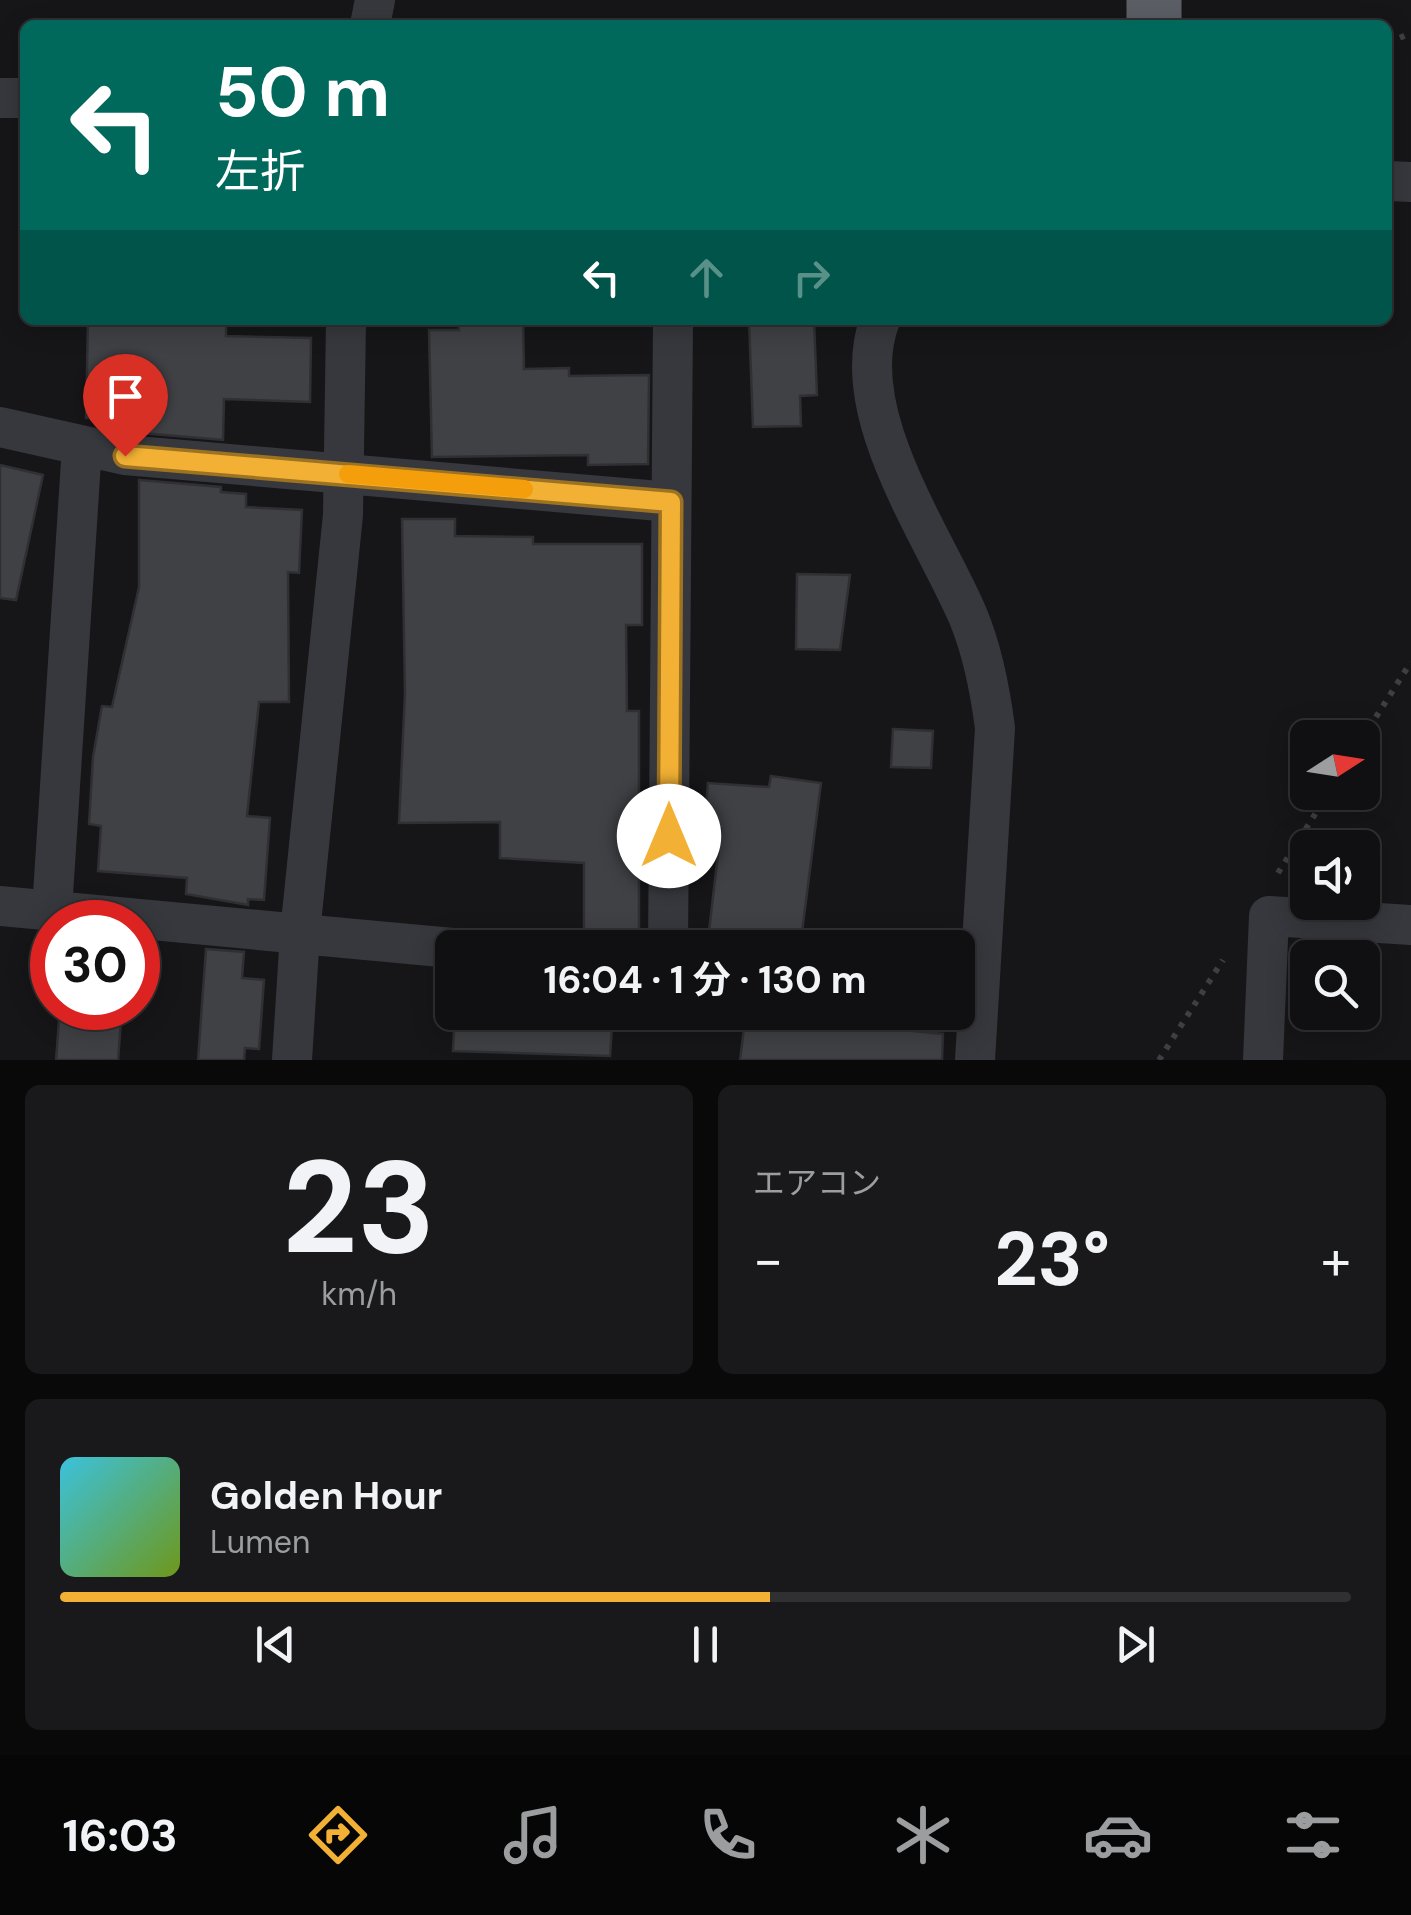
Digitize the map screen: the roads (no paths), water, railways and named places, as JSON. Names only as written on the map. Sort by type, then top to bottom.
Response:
[{"type":"street","points":[[292,1060],[300,933],[344,474],[346,325]]},
{"type":"street","points":[[668,930],[672,325]]},
{"type":"street","points":[[879,325],[872,355],[878,414],[930,540],[968,617],[987,673],[995,728],[975,1060]]},
{"type":"street","points":[[0,427],[125,456],[671,502]]},
{"type":"street","points":[[53,900],[82,446]]},
{"type":"street","points":[[0,906],[30,908]]},
{"type":"street","points":[[1263,1060],[1269,916],[1411,925]]},
{"type":"street","points":[[160,920],[435,946]]}]
